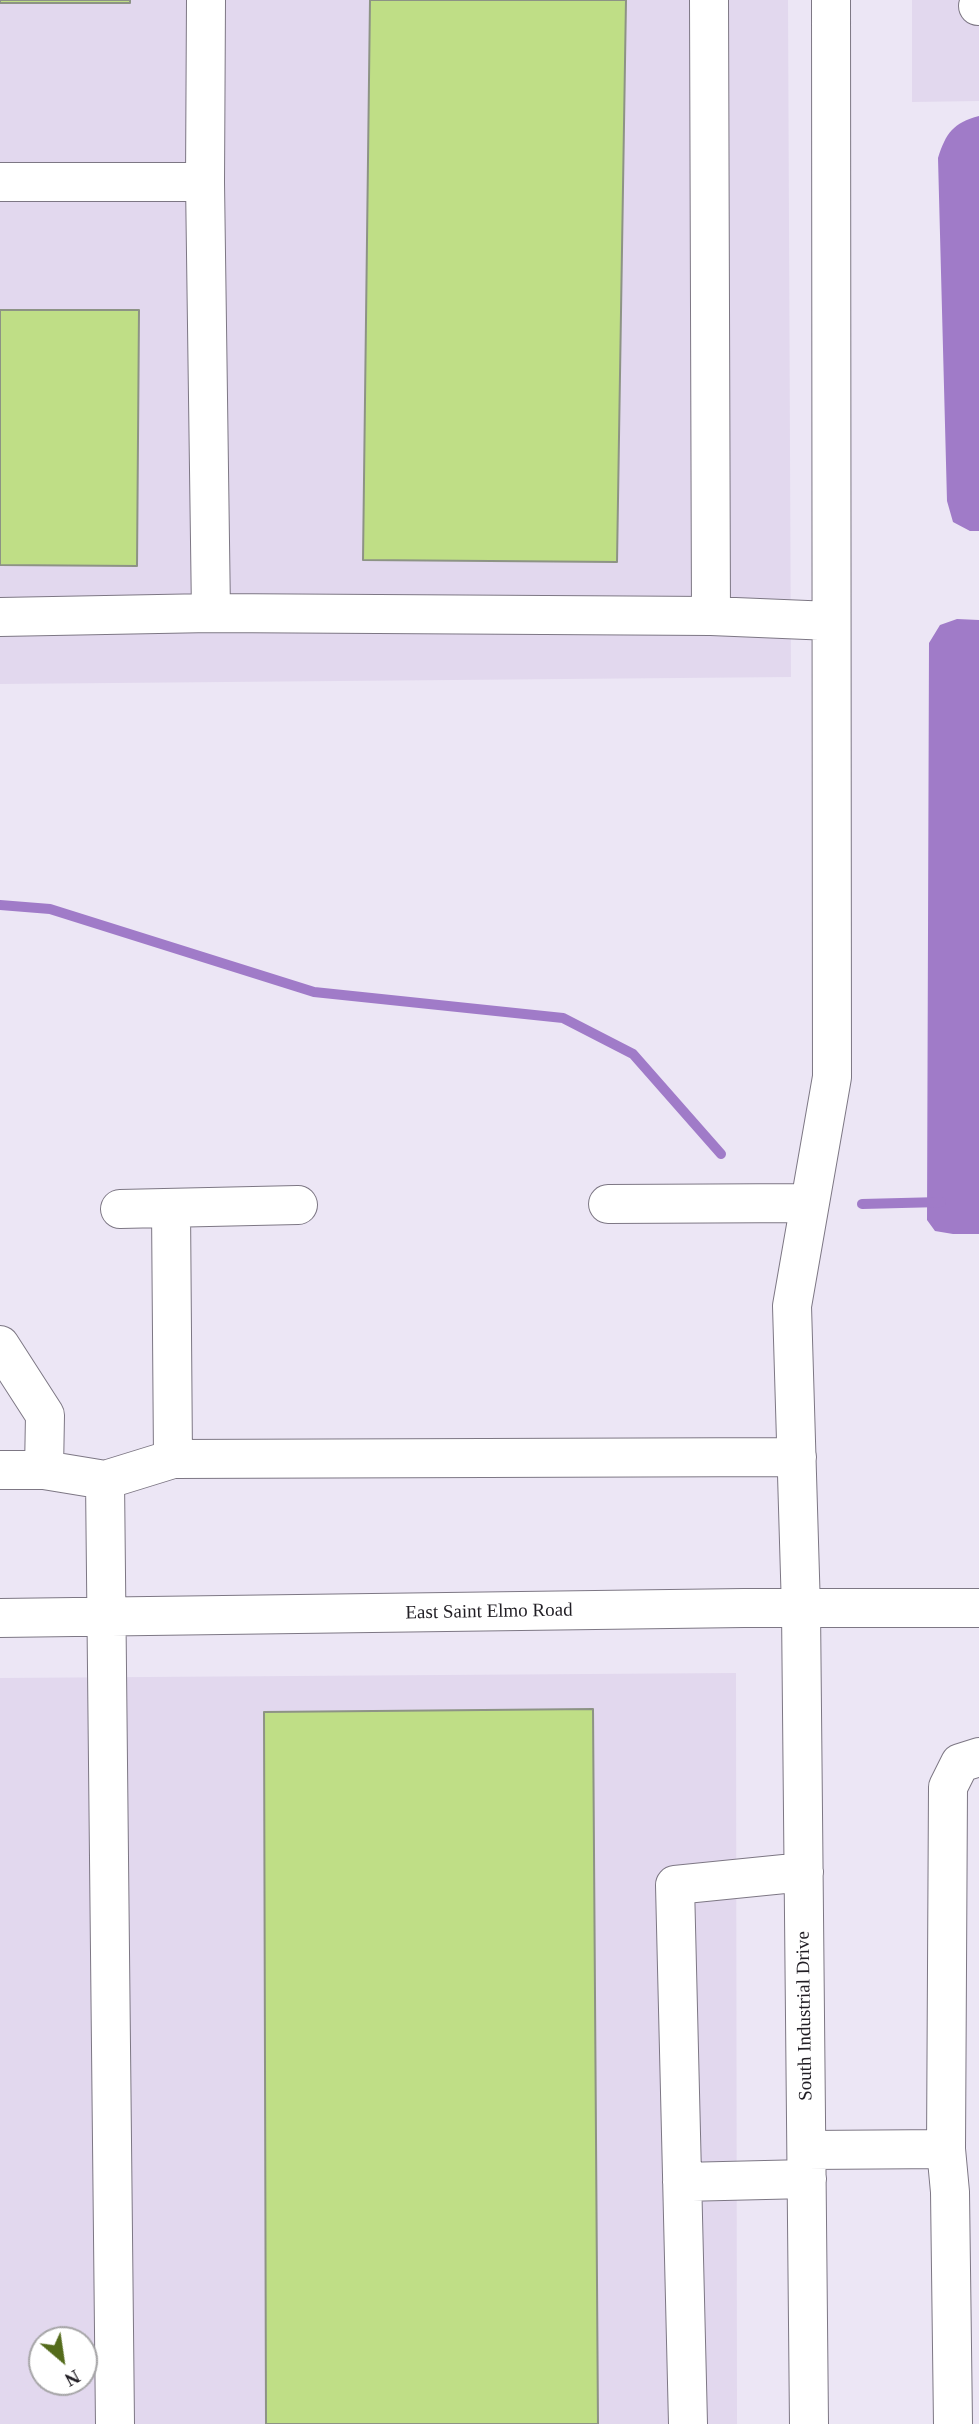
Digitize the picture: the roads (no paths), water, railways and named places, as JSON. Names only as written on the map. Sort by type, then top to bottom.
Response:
[{"type":"street","points":[[206,0],[205,182],[211,613]]},
{"type":"street","points":[[709,0],[711,616]]},
{"type":"street","name":"South Industrial Drive","points":[[810,2424],[801,1609],[792,1307],[832,1077],[831,0]]},
{"type":"street","points":[[0,182],[205,182]]},
{"type":"street","points":[[0,617],[211,613],[711,616],[831,621]]},
{"type":"street","points":[[608,1204],[810,1203]]},
{"type":"street","points":[[120,1209],[298,1205]]},
{"type":"street","points":[[171,1208],[173,1459]]},
{"type":"street","points":[[0,1321],[0,1345],[45,1415],[44,1470]]},
{"type":"street","points":[[0,1470],[44,1470],[105,1480],[173,1459],[797,1457]]},
{"type":"street","points":[[105,1480],[116,2424]]},
{"type":"street","name":"East Saint Elmo Road","points":[[0,1618],[979,1608]]},
{"type":"street","points":[[953,2424],[950,2192],[946,2149],[948,1787],[960,1763],[979,1757]]},
{"type":"street","points":[[688,2424],[675,1885],[804,1872]]},
{"type":"street","points":[[682,2182],[946,2149]]},
{"type":"waterway","points":[[0,905],[50,909],[314,992],[563,1018],[633,1054],[721,1154]]},
{"type":"waterway","points":[[862,1204],[941,1202]]}]
